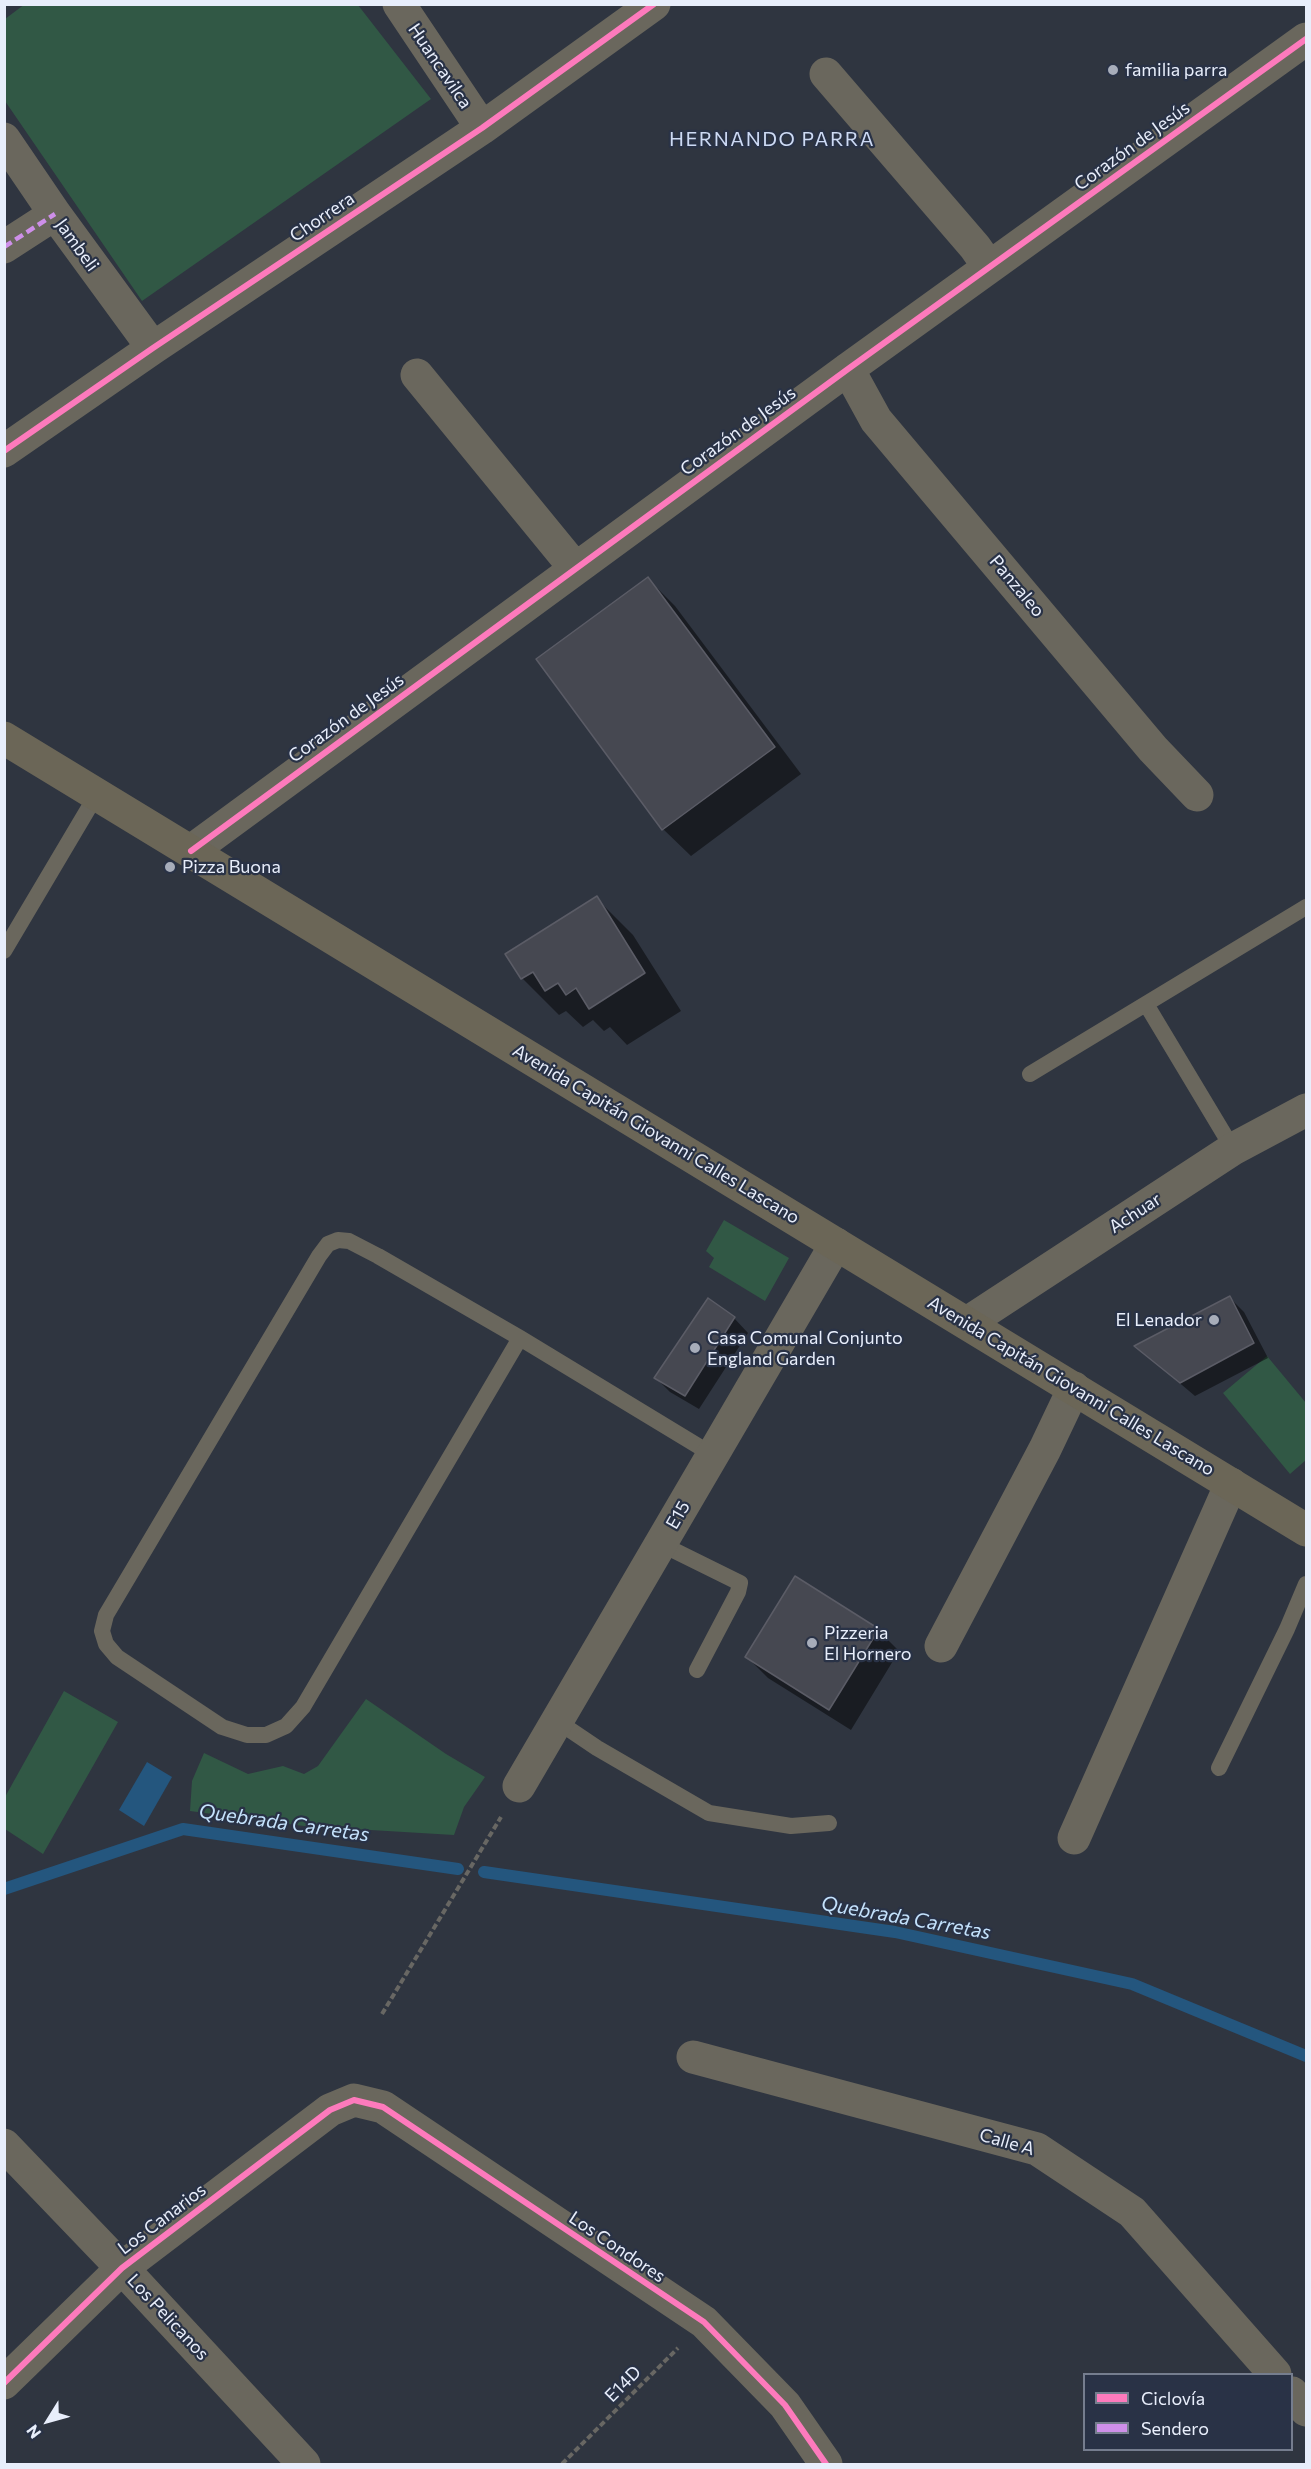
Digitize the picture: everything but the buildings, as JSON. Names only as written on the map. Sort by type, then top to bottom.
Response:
[{"type":"main road","name":"Avenida Capitán Giovanni Calles Lascano","points":[[4,738],[1306,1530]]},
{"type":"street","name":"Huancavilca","points":[[399,4],[482,128]]},
{"type":"street","name":"Chorrera","points":[[4,451],[153,348],[482,128],[654,4]]},
{"type":"street","name":"Corazón de Jesús","points":[[191,851],[848,369],[1306,39]]},
{"type":"street","points":[[826,74],[989,267]]},
{"type":"street","name":"Jambeli","points":[[4,139],[55,214],[153,348]]},
{"type":"street","points":[[4,247],[55,214]]},
{"type":"street","name":"Panzaleo","points":[[848,369],[876,420],[1154,749],[1197,795]]},
{"type":"street","points":[[417,375],[575,568]]},
{"type":"street","name":"Achuar","points":[[967,1323],[1233,1149],[1306,1110]]},
{"type":"street","name":"E15","points":[[519,1786],[836,1244]]},
{"type":"street","points":[[941,1646],[1045,1449],[1074,1388]]},
{"type":"street","points":[[1074,1838],[1231,1484]]},
{"type":"street","name":"Calle A","points":[[693,2057],[1037,2149],[1132,2212],[1274,2373]]},
{"type":"street","name":"Los Canarios","points":[[4,2383],[122,2268],[330,2110],[354,2100]]},
{"type":"street","name":"Los Condores","points":[[354,2100],[383,2107],[704,2322],[785,2405],[826,2464]]},
{"type":"street","name":"Los Pelicanos","points":[[4,2145],[304,2464]]},
{"type":"street","points":[[1293,2394],[1306,2410]]},
{"type":"lane","points":[[4,951],[97,794]]},
{"type":"lane","points":[[1030,1074],[1306,907]]},
{"type":"lane","points":[[1146,1004],[1233,1149]]},
{"type":"lane","points":[[520,1338],[303,1707],[286,1726],[266,1735],[246,1735],[222,1727],[117,1657],[106,1644],[102,1631],[106,1615],[327,1244],[338,1240],[349,1241],[363,1247],[520,1338],[714,1455]]},
{"type":"lane","points":[[661,1544],[740,1583],[738,1592],[697,1670]]},
{"type":"lane","points":[[1219,1768],[1287,1629],[1306,1584]]},
{"type":"lane","points":[[557,1721],[607,1754],[709,1813],[791,1826],[830,1823]]},
{"type":"path","points":[[382,2014],[519,1786]]},
{"type":"green space","points":[[25,4],[358,5],[431,99],[142,301],[5,101],[5,19]]},
{"type":"green space","points":[[724,1220],[789,1258],[765,1301],[709,1267],[714,1258],[706,1251]]},
{"type":"green space","points":[[1267,1356],[1306,1403],[1306,1460],[1290,1474],[1223,1393]]},
{"type":"green space","points":[[64,1691],[118,1722],[43,1854],[5,1829],[5,1797]]},
{"type":"green space","points":[[366,1699],[446,1754],[485,1777],[464,1807],[454,1835],[304,1826],[190,1811],[192,1781],[204,1753],[248,1774],[283,1766],[304,1774],[318,1766]]},
{"type":"water","points":[[147,1762],[172,1777],[144,1826],[119,1810]]},
{"type":"waterway","name":"Quebrada Carretas","points":[[4,1889],[183,1829],[458,1869]]},
{"type":"waterway","name":"Quebrada Carretas","points":[[484,1872],[895,1932],[1132,1984],[1306,2056]]},
{"type":"marked path","points":[[4,247],[55,214]]},
{"type":"cycle path","points":[[4,451],[153,348],[482,128],[654,4]]},
{"type":"cycle path","points":[[191,851],[848,369],[1306,39]]},
{"type":"cycle path","points":[[4,2383],[122,2268],[330,2110],[354,2100],[383,2107],[704,2322],[785,2405],[826,2464]]},
{"type":"place","name":"familia parra","points":[[1113,70]]},
{"type":"place","name":"Pizza Buona","points":[[170,867]]},
{"type":"place","name":"El Lenador","points":[[1214,1320]]},
{"type":"place","name":"Casa Comunal Conjunto England Garden","points":[[695,1348]]},
{"type":"place","name":"Pizzeria El Hornero","points":[[812,1643]]},
{"type":"district","name":"HERNANDO PARRA","points":[[772,139]]}]
